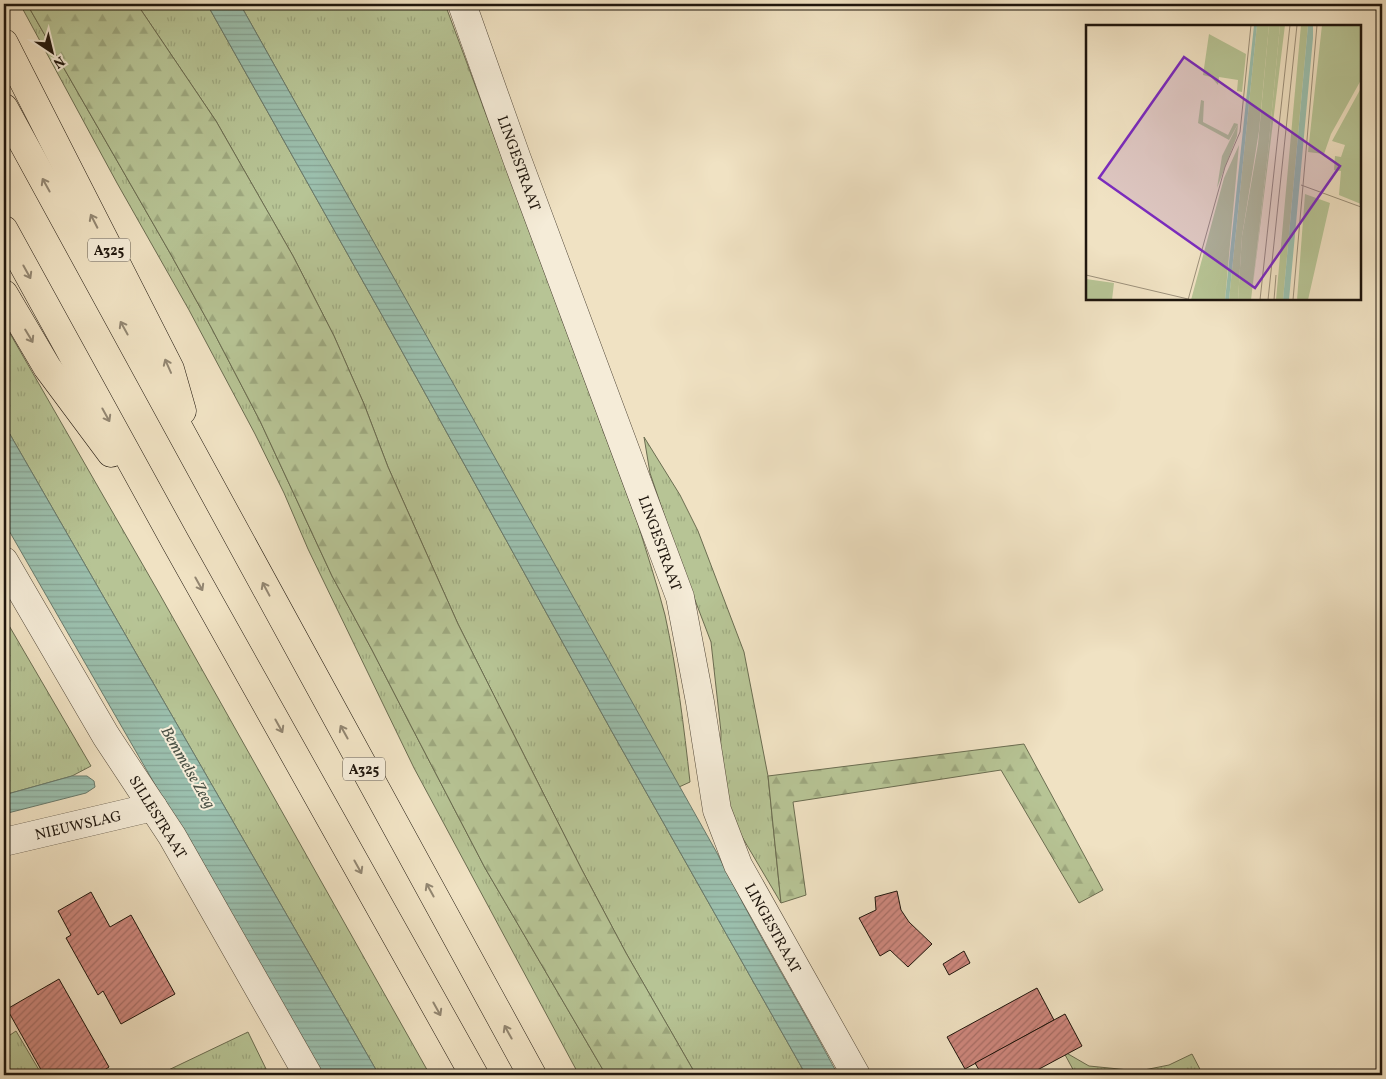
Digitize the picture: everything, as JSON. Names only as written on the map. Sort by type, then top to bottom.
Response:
[{"type":"highway","name":"A325","points":[[4,43],[170,369],[198,462]]},
{"type":"highway","name":"A325","points":[[4,108],[532,1075]]},
{"type":"highway","points":[[4,230],[474,1075]]},
{"type":"highway","points":[[4,294],[47,367],[176,541]]},
{"type":"street","name":"LINGESTRAAT","points":[[462,4],[520,168],[680,596],[700,702],[717,810],[738,865],[856,1075]]},
{"type":"street","name":"SILLESTRAAT","points":[[4,561],[106,736],[182,853],[308,1075]]},
{"type":"street","name":"NIEUWSLAG","points":[[4,842],[153,807]]},
{"type":"green space","points":[[20,4],[27,4],[211,327],[260,421],[332,576],[485,868],[606,1075],[579,1075],[414,768],[308,549],[284,493],[255,434],[189,310],[117,183]]},
{"type":"green space","points":[[27,4],[137,4],[216,121],[293,256],[334,336],[364,404],[388,467],[458,624],[582,870],[626,953],[696,1075],[606,1075],[485,868],[332,576],[260,421],[211,327]]},
{"type":"green space","points":[[137,4],[207,4],[383,317],[611,730],[806,1075],[696,1075],[626,953],[582,870],[458,624],[388,467],[364,404],[334,336],[293,256],[216,121]]},
{"type":"green space","points":[[240,4],[445,4],[638,524],[665,615],[680,699],[690,782],[679,787]]},
{"type":"green space","points":[[4,323],[159,593],[430,1075],[379,1075],[4,424]]},
{"type":"green space","points":[[644,437],[680,495],[698,531],[744,652],[768,776],[781,903],[738,830],[724,793],[720,767],[721,732],[711,642],[677,553],[650,473]]},
{"type":"green space","points":[[4,617],[91,766],[72,776],[4,795]]},
{"type":"green space","points":[[1024,744],[1103,890],[1079,903],[1001,770],[793,802],[806,895],[781,903],[768,776]]},
{"type":"green space","points":[[16,1031],[42,1075],[4,1075],[4,1039]]},
{"type":"green space","points":[[248,1032],[269,1075],[158,1075]]},
{"type":"green space","points":[[1063,1051],[1089,1066],[1139,1071],[1169,1065],[1192,1054],[1203,1075],[1076,1075]]},
{"type":"water","points":[[207,4],[240,4],[717,853],[838,1075],[806,1075],[611,730],[383,317]]},
{"type":"water","name":"Bemmelse Zeeg","points":[[4,424],[379,1075],[322,1075],[4,522]]},
{"type":"water","points":[[72,776],[87,776],[94,781],[95,787],[86,793],[4,814],[4,795]]},
{"type":"building","points":[[897,891],[901,910],[909,922],[932,944],[908,967],[890,950],[880,956],[859,918],[876,910],[875,897]]},
{"type":"building","points":[[91,892],[110,927],[131,915],[175,994],[121,1024],[103,991],[98,995],[66,938],[71,935],[58,911]]},
{"type":"building","points":[[964,951],[970,963],[949,975],[943,964]]},
{"type":"building","points":[[59,979],[109,1067],[103,1071],[106,1075],[44,1075],[7,1009]]},
{"type":"building","points":[[1037,988],[1054,1020],[965,1069],[947,1037]]},
{"type":"building","points":[[1065,1014],[1082,1046],[1028,1075],[982,1075],[975,1063]]}]
